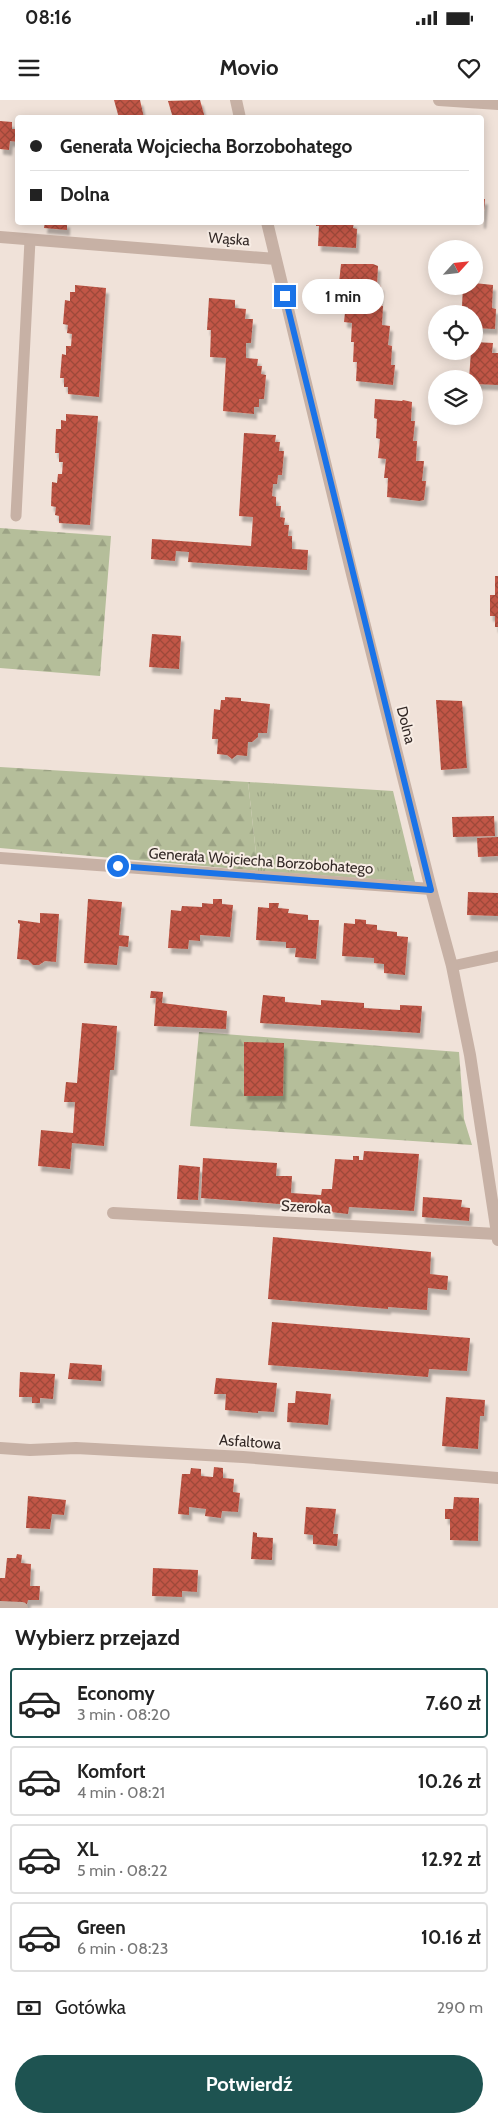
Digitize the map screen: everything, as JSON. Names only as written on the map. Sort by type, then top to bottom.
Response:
[{"type":"street","points":[[236,100],[239,115]]},
{"type":"street","points":[[439,100],[498,104]]},
{"type":"street","name":"Dolna","points":[[268,225],[431,890],[452,966],[470,1056],[497,1237]]},
{"type":"street","name":"Wąska","points":[[0,238],[276,259]]},
{"type":"street","name":"Generała Wojciecha Borzobohatego","points":[[0,858],[431,890]]},
{"type":"street","name":"Szeroka","points":[[113,1213],[497,1237]]},
{"type":"street","name":"Asfaltowa","points":[[0,1448],[30,1450],[76,1448],[243,1457],[498,1478]]},
{"type":"street","points":[[0,1607],[22,1608]]},
{"type":"lane","points":[[16,516],[30,240]]},
{"type":"lane","points":[[452,966],[498,956]]},
{"type":"green space","points":[[0,528],[111,536],[100,676],[0,668]]},
{"type":"green space","points":[[0,767],[248,782],[258,871],[0,848]]},
{"type":"green space","points":[[248,782],[393,791],[415,882],[258,871]]},
{"type":"green space","points":[[199,1032],[459,1052],[464,1119],[472,1145],[190,1126]]},
{"type":"building","points":[[114,100],[140,100],[143,115],[118,115]]},
{"type":"building","points":[[200,100],[204,115],[172,115],[168,101]]},
{"type":"building","points":[[0,121],[12,122],[12,129],[15,129],[15,142],[10,141],[9,150],[0,149]]},
{"type":"building","points":[[44,225],[67,225],[67,230],[44,228]]},
{"type":"building","points":[[354,225],[353,228],[357,229],[356,248],[318,246],[319,226],[316,226]]},
{"type":"building","points":[[341,264],[373,264],[378,266],[377,285],[381,286],[379,305],[383,306],[382,325],[390,326],[388,345],[392,346],[391,365],[395,365],[393,385],[356,381],[357,362],[353,362],[354,342],[351,342],[352,323],[344,322],[346,303],[342,303],[343,283],[339,283]]},
{"type":"building","points":[[483,284],[493,285],[492,308],[496,309],[495,329],[483,328],[483,305],[462,305],[463,295],[483,295]]},
{"type":"building","points":[[75,285],[106,288],[99,397],[68,394],[68,387],[64,387],[64,378],[60,378],[62,354],[66,355],[66,346],[71,346],[72,334],[67,333],[68,325],[63,324],[65,300],[70,301],[70,292],[75,292]]},
{"type":"building","points":[[209,298],[235,300],[235,308],[246,309],[245,319],[253,319],[251,343],[246,343],[246,358],[258,359],[257,366],[262,366],[261,374],[266,375],[264,399],[259,399],[259,407],[254,407],[254,414],[223,411],[226,358],[210,357],[211,330],[207,330]]},
{"type":"building","points":[[483,342],[493,343],[492,353],[498,353],[498,385],[483,384],[483,370],[470,370],[470,360],[483,360]]},
{"type":"building","points":[[375,399],[412,402],[411,421],[415,421],[413,441],[417,441],[416,461],[424,461],[422,481],[426,481],[424,500],[387,497],[388,478],[384,478],[386,459],[378,458],[380,439],[376,438]]},
{"type":"building","points":[[66,414],[98,416],[90,525],[59,523],[59,516],[55,515],[56,507],[51,506],[52,482],[57,483],[58,474],[62,474],[63,462],[59,462],[59,453],[55,453],[56,429],[61,429],[61,420],[66,421]]},
{"type":"building","points":[[244,433],[276,435],[275,442],[280,442],[279,451],[284,451],[282,475],[278,475],[277,484],[273,484],[272,496],[276,497],[276,506],[281,506],[280,517],[285,518],[284,525],[289,525],[288,536],[292,536],[292,549],[308,550],[307,570],[188,562],[189,552],[176,551],[175,561],[151,559],[152,539],[251,546],[253,517],[239,516]]},
{"type":"building","points":[[495,576],[498,576],[498,627],[495,627],[495,616],[490,616],[490,595],[495,595]]},
{"type":"building","points":[[152,634],[181,636],[179,669],[149,667]]},
{"type":"building","points":[[225,697],[270,704],[267,733],[258,733],[258,737],[252,742],[248,742],[247,756],[237,755],[232,759],[227,755],[217,754],[218,739],[212,739],[214,709],[220,710],[221,700],[225,700]]},
{"type":"building","points":[[436,700],[462,701],[467,768],[441,770]]},
{"type":"building","points":[[494,816],[495,836],[453,837],[452,817]]},
{"type":"building","points":[[498,837],[498,856],[478,857],[477,838]]},
{"type":"building","points":[[468,892],[498,893],[498,916],[467,915]]},
{"type":"building","points":[[88,899],[122,902],[119,935],[129,936],[128,947],[119,946],[117,965],[84,963]]},
{"type":"building","points":[[213,899],[222,899],[222,904],[233,905],[230,937],[200,935],[200,941],[189,940],[188,949],[168,948],[171,910],[181,911],[182,906],[202,907],[202,903],[213,904]]},
{"type":"building","points":[[269,903],[279,903],[278,908],[289,909],[288,913],[308,915],[308,920],[319,920],[316,959],[295,957],[296,948],[286,948],[286,942],[256,940],[258,907],[269,908]]},
{"type":"building","points":[[40,913],[59,914],[56,962],[45,961],[39,965],[33,965],[28,960],[17,959],[20,924],[18,920],[40,923]]},
{"type":"building","points":[[355,919],[366,920],[366,924],[377,925],[377,930],[397,932],[397,936],[408,937],[405,975],[384,973],[384,964],[374,963],[374,958],[342,956],[344,923],[355,924]]},
{"type":"building","points":[[151,991],[163,992],[162,1003],[227,1011],[226,1029],[154,1026],[156,998],[150,998]]},
{"type":"building","points":[[263,995],[285,997],[285,1002],[321,1005],[321,1000],[364,1003],[364,1008],[400,1010],[400,1005],[422,1006],[420,1033],[260,1023]]},
{"type":"building","points":[[82,1023],[117,1026],[114,1070],[110,1070],[104,1146],[72,1143],[70,1169],[38,1166],[41,1130],[73,1133],[75,1102],[64,1102],[66,1082],[77,1083]]},
{"type":"building","points":[[244,1042],[284,1043],[283,1096],[244,1096]]},
{"type":"building","points":[[364,1151],[419,1154],[414,1211],[349,1207],[348,1214],[331,1212],[331,1208],[201,1198],[203,1158],[277,1163],[276,1176],[292,1176],[291,1193],[321,1195],[322,1189],[332,1189],[335,1159],[353,1160],[353,1156],[359,1156],[359,1160],[363,1160]]},
{"type":"building","points":[[179,1165],[200,1167],[198,1200],[177,1199]]},
{"type":"building","points":[[423,1197],[462,1200],[461,1207],[470,1208],[469,1221],[422,1217]]},
{"type":"building","points":[[273,1237],[431,1252],[430,1274],[448,1276],[447,1290],[428,1288],[427,1310],[388,1307],[388,1309],[268,1299]]},
{"type":"building","points":[[272,1322],[470,1338],[467,1371],[429,1369],[428,1377],[268,1365]]},
{"type":"building","points":[[70,1363],[102,1365],[101,1381],[68,1379]]},
{"type":"building","points":[[20,1372],[55,1374],[53,1399],[40,1398],[40,1403],[32,1403],[32,1397],[19,1397]]},
{"type":"building","points":[[216,1378],[277,1383],[274,1412],[258,1411],[258,1413],[225,1410],[226,1394],[214,1394]]},
{"type":"building","points":[[296,1391],[331,1394],[328,1425],[287,1422],[288,1403],[295,1403]]},
{"type":"building","points":[[446,1397],[485,1400],[484,1416],[480,1416],[478,1449],[442,1446]]},
{"type":"building","points":[[214,1467],[223,1468],[223,1478],[234,1479],[233,1492],[240,1493],[238,1512],[222,1511],[221,1518],[205,1516],[206,1509],[189,1507],[189,1515],[178,1514],[182,1474],[190,1474],[191,1468],[201,1469],[201,1476],[213,1477]]},
{"type":"building","points":[[28,1496],[66,1500],[64,1515],[52,1514],[50,1529],[26,1528]]},
{"type":"building","points":[[454,1497],[479,1498],[478,1541],[450,1540],[450,1519],[445,1519],[445,1509],[453,1509]]},
{"type":"building","points":[[306,1507],[336,1509],[333,1534],[338,1534],[337,1546],[313,1544],[313,1535],[304,1534]]},
{"type":"building","points":[[253,1532],[257,1533],[257,1537],[273,1538],[272,1560],[251,1559]]},
{"type":"building","points":[[17,1554],[22,1555],[21,1563],[31,1564],[30,1586],[40,1586],[39,1600],[28,1600],[27,1604],[0,1602],[0,1578],[5,1578],[7,1558],[16,1558]]},
{"type":"building","points":[[153,1568],[198,1570],[197,1592],[182,1591],[182,1597],[152,1596]]},
{"type":"route","points":[[118,866],[431,890],[285,296]]}]
